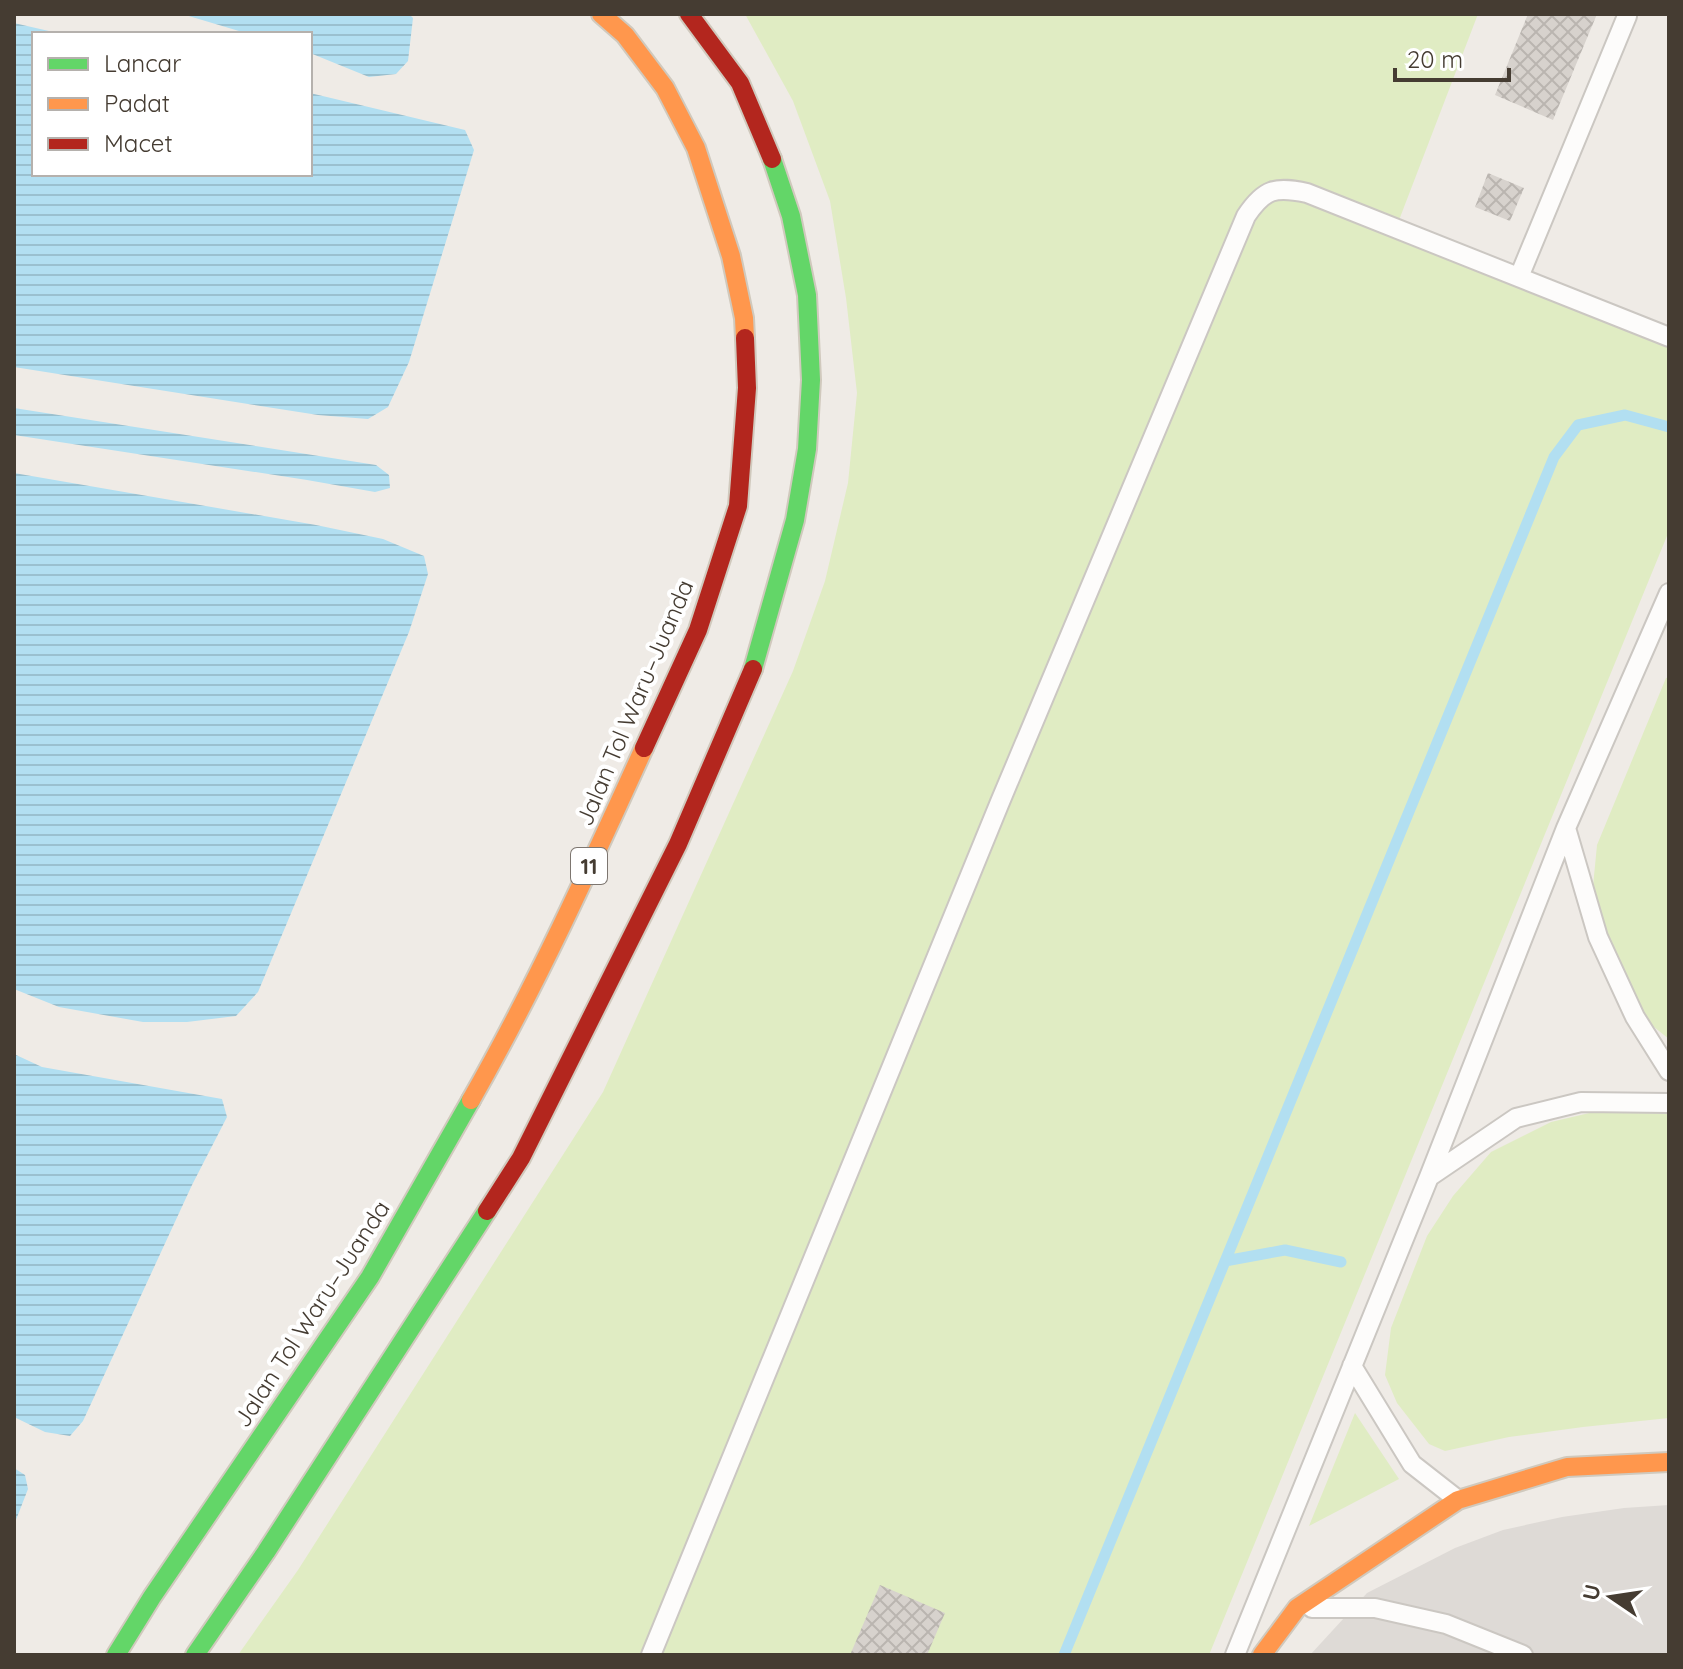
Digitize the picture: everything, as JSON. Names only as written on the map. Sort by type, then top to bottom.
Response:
[{"type":"main road","name":"Jalan Tol Waru–Juanda","points":[[116,1655],[152,1597],[370,1277],[508,1035],[698,630],[738,506],[747,388],[744,318],[731,256],[696,148],[665,88],[625,35],[601,14]]},
{"type":"main road","points":[[195,1655],[266,1552],[521,1158],[678,844],[755,665],[795,520],[807,449],[811,380],[807,295],[791,216],[768,148],[740,83],[689,14]]},
{"type":"main road","points":[[1262,1655],[1297,1608],[1458,1500],[1567,1467],[1669,1462]]},
{"type":"lane","points":[[1519,277],[1627,16]]},
{"type":"lane","points":[[651,1655],[1000,802],[1246,216],[1255,203],[1273,190],[1307,193],[1669,337]]},
{"type":"lane","points":[[1235,1655],[1429,1177],[1566,828],[1661,635],[1669,593]]},
{"type":"lane","points":[[1566,828],[1598,937],[1635,1017],[1669,1071]]},
{"type":"lane","points":[[1429,1177],[1516,1118],[1581,1102],[1669,1103]]},
{"type":"lane","points":[[1352,1366],[1412,1464],[1458,1500]]},
{"type":"lane","points":[[1297,1608],[1375,1608],[1446,1624],[1523,1655]]},
{"type":"green space","points":[[745,14],[1478,14],[1396,228],[1669,337],[1669,531],[1209,1655],[238,1655],[298,1570],[603,1092],[793,671],[825,581],[848,483],[857,393],[846,298],[830,201],[793,101]]},
{"type":"green space","points":[[1669,677],[1669,1039],[1654,1027],[1614,972],[1591,907],[1597,845]]},
{"type":"green space","points":[[1615,1107],[1669,1113],[1669,1418],[1509,1437],[1445,1451],[1429,1444],[1397,1403],[1385,1375],[1391,1328],[1427,1236],[1453,1196],[1491,1152],[1551,1122]]},
{"type":"green space","points":[[1355,1413],[1399,1479],[1309,1526]]},
{"type":"shaded area","points":[[1669,1505],[1669,1655],[1310,1655],[1367,1593],[1455,1548],[1503,1530],[1562,1517]]},
{"type":"water","points":[[182,14],[409,14],[413,18],[408,61],[396,74],[369,77],[312,54],[312,32],[242,32]]},
{"type":"water","points":[[14,23],[53,32],[32,32],[32,176],[312,176],[312,93],[465,130],[474,150],[409,362],[388,407],[368,419],[318,415],[14,367]]},
{"type":"water","points":[[14,408],[376,465],[389,475],[390,488],[375,492],[14,435]]},
{"type":"water","points":[[14,473],[316,525],[383,539],[424,556],[428,574],[409,632],[258,992],[236,1016],[187,1022],[143,1022],[59,1007],[14,989]]},
{"type":"water","points":[[14,1054],[42,1067],[222,1099],[227,1117],[192,1185],[83,1421],[70,1436],[45,1432],[14,1417]]},
{"type":"water","points":[[14,1468],[25,1475],[28,1489],[14,1525]]},
{"type":"building","points":[[1528,14],[1597,14],[1553,120],[1495,95]]},
{"type":"building","points":[[1488,173],[1524,188],[1510,221],[1475,207]]},
{"type":"building","points":[[880,1585],[945,1613],[927,1655],[850,1655]]},
{"type":"waterway","points":[[1064,1655],[1554,457],[1578,425],[1625,415],[1669,427]]},
{"type":"waterway","points":[[1225,1261],[1285,1250],[1341,1262]]},
{"type":"traffic: fast","points":[[753,669],[795,520],[807,449],[811,380],[807,295],[791,216],[772,159]]},
{"type":"traffic: fast","points":[[116,1655],[152,1597],[370,1277],[471,1100]]},
{"type":"traffic: fast","points":[[195,1655],[266,1552],[487,1211]]},
{"type":"traffic: slow","points":[[601,14],[625,35],[665,88],[696,148],[731,256],[745,338]]},
{"type":"traffic: slow","points":[[471,1100],[540,970],[644,748]]},
{"type":"traffic: slow","points":[[1262,1655],[1297,1608],[1458,1500],[1567,1467],[1669,1462]]},
{"type":"traffic: jam","points":[[689,14],[740,83],[772,159]]},
{"type":"traffic: jam","points":[[644,748],[698,630],[738,506],[747,388],[745,338]]},
{"type":"traffic: jam","points":[[487,1211],[521,1158],[678,844],[753,669]]}]
